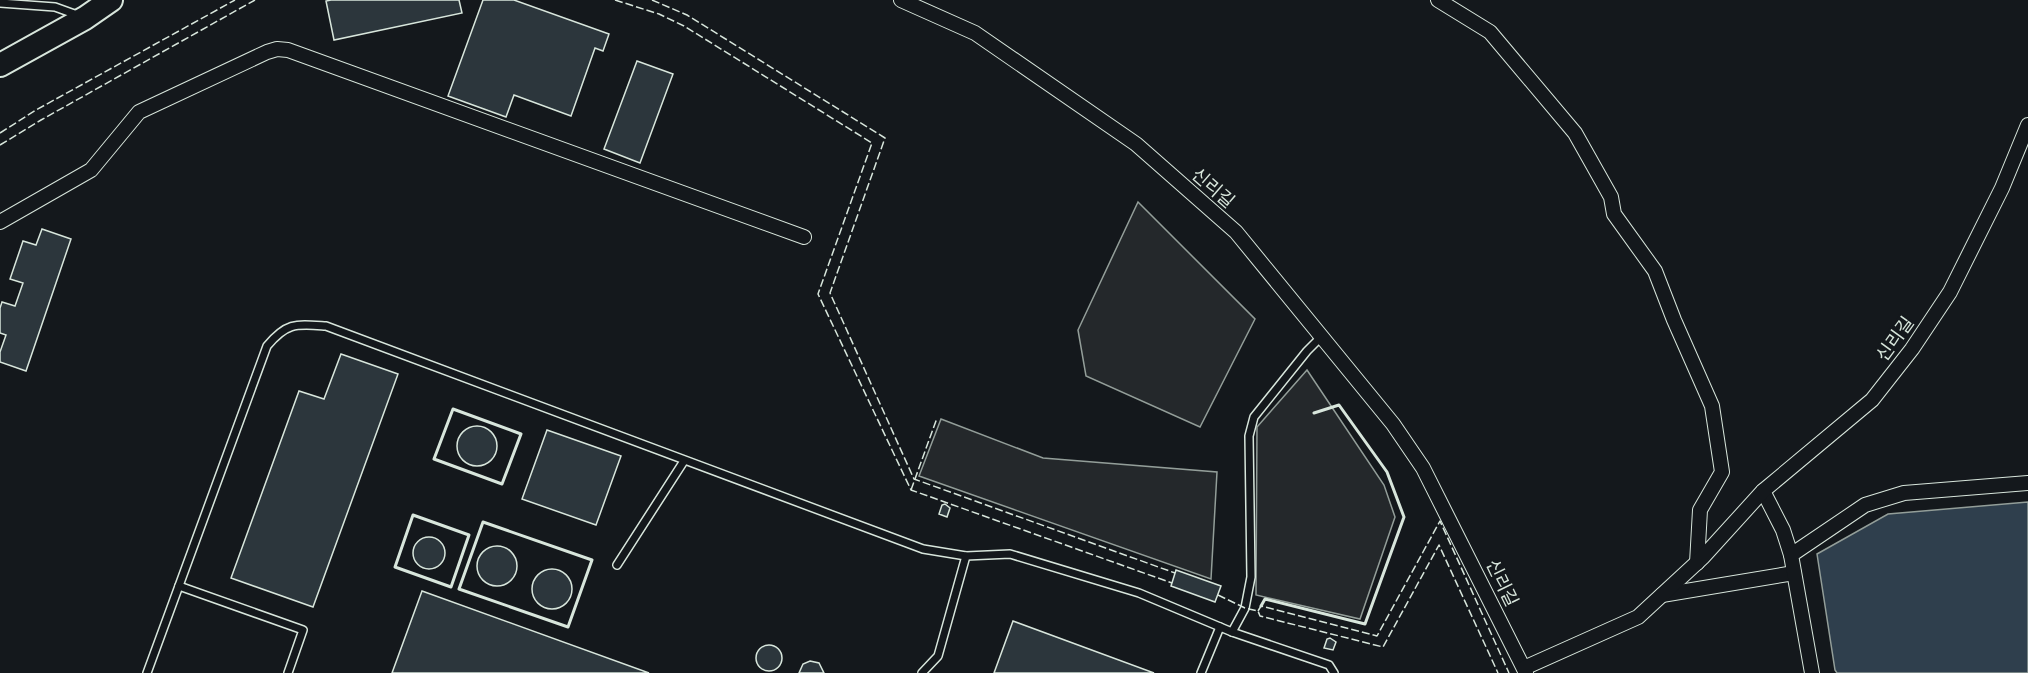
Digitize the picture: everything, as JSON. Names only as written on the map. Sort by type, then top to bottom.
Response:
[{"type":"main road","points":[[0,66],[85,18],[111,0]]},
{"type":"street","name":"신리길","points":[[901,0],[975,33],[1136,144],[1236,232],[1393,424],[1424,468],[1525,671],[1638,617],[1697,563],[1763,490],[1872,400],[1912,349],[1950,292],[2002,188],[2028,125]]},
{"type":"street","points":[[1438,0],[1490,32],[1575,133],[1611,197],[1614,214],[1655,271],[1712,406],[1722,472],[1700,510],[1697,563]]},
{"type":"street","points":[[0,222],[91,170],[139,112],[267,52],[288,50],[804,237]]},
{"type":"street","points":[[1791,555],[1865,505],[1904,493],[2028,483]]},
{"type":"street","points":[[1763,490],[1783,530],[1791,555],[1812,673]]},
{"type":"street","points":[[1662,595],[1794,573]]},
{"type":"lane","points":[[0,3],[55,7],[85,18]]},
{"type":"lane","points":[[147,673],[267,346],[278,332],[297,324],[326,326],[923,549],[966,556],[1010,554],[1138,592],[1232,632],[1329,665],[1334,673]]},
{"type":"lane","points":[[1232,632],[1245,608],[1251,577],[1249,436],[1254,417],[1307,351],[1322,336]]},
{"type":"lane","points":[[617,565],[684,461]]},
{"type":"lane","points":[[922,673],[938,656],[966,556]]},
{"type":"lane","points":[[179,586],[303,630],[288,673]]},
{"type":"lane","points":[[1201,673],[1220,627]]},
{"type":"shaded area","points":[[1138,202],[1255,319],[1200,427],[1086,376],[1078,330]]},
{"type":"shaded area","points":[[1307,370],[1384,485],[1395,517],[1360,619],[1256,595],[1257,427]]},
{"type":"shaded area","points":[[941,419],[1043,458],[1217,472],[1211,579],[919,476]]},
{"type":"water","points":[[2028,502],[2028,673],[1837,673],[1817,554],[1888,514]]},
{"type":"building","points":[[459,0],[462,13],[334,40],[326,1]]},
{"type":"building","points":[[483,0],[514,0],[609,34],[603,51],[595,48],[571,116],[514,95],[506,117],[448,96]]},
{"type":"building","points":[[637,61],[673,74],[640,163],[604,149]]},
{"type":"building","points":[[42,229],[71,239],[26,371],[0,362],[0,352],[6,335],[0,333],[0,308],[2,302],[15,306],[23,283],[10,279],[23,241],[36,245]]},
{"type":"building","points":[[341,354],[398,374],[313,607],[231,578],[299,391],[324,399]]},
{"type":"building","points":[[477,426],[491,432],[497,446],[491,460],[477,466],[463,460],[457,446],[463,432]]},
{"type":"building","points":[[547,430],[621,456],[596,525],[522,499]]},
{"type":"building","points":[[945,504],[950,508],[947,517],[939,514],[942,505]]},
{"type":"building","points":[[429,537],[440,542],[445,553],[440,564],[429,569],[418,564],[413,553],[418,542]]},
{"type":"building","points":[[497,546],[511,552],[517,566],[511,580],[497,586],[483,580],[477,566],[483,552]]},
{"type":"building","points":[[552,569],[566,575],[572,589],[566,603],[552,609],[538,603],[532,589],[538,575]]},
{"type":"building","points":[[1176,570],[1221,586],[1215,602],[1171,586]]},
{"type":"building","points":[[422,591],[649,673],[392,673]]},
{"type":"building","points":[[1013,621],[1154,673],[994,673]]},
{"type":"building","points":[[1330,638],[1336,642],[1333,650],[1324,648],[1327,639]]},
{"type":"building","points":[[769,645],[778,649],[782,658],[778,667],[769,671],[760,667],[756,658],[760,649]]},
{"type":"building","points":[[810,661],[819,663],[824,673],[799,673],[803,664]]},
{"type":"fence","points":[[0,133],[36,110],[235,0]]},
{"type":"fence","points":[[0,145],[255,0]]},
{"type":"fence","points":[[615,0],[659,14],[684,26],[872,143],[818,294],[911,490],[1172,583]]},
{"type":"fence","points":[[652,0],[687,15],[885,138],[830,293],[914,479],[1175,573]]},
{"type":"fence","points":[[911,490],[937,418]]},
{"type":"fence","points":[[1258,611],[1261,606],[1377,636],[1440,521],[1509,673]]},
{"type":"fence","points":[[1218,595],[1245,608],[1258,611],[1260,616],[1383,647],[1439,545],[1498,673]]},
{"type":"wall","points":[[1261,606],[1265,599],[1365,624],[1404,517],[1387,472],[1339,405],[1314,413]]},
{"type":"wall","points":[[453,409],[521,434],[502,484],[434,459],[453,409]]},
{"type":"wall","points":[[413,515],[469,535],[451,587],[395,567],[413,515]]},
{"type":"wall","points":[[483,522],[592,560],[568,627],[459,589],[483,522]]}]
